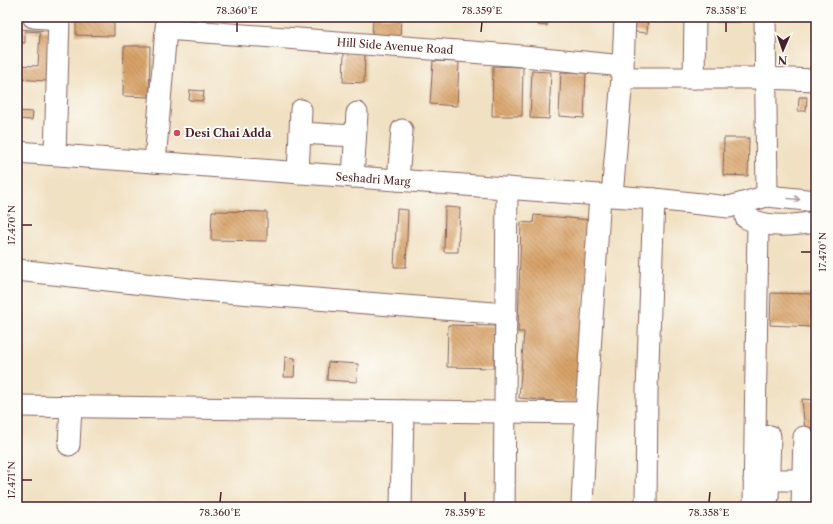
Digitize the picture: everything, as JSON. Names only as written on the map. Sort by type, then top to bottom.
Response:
[{"type":"street","points":[[33,17],[58,18],[55,154]]},
{"type":"street","points":[[582,507],[586,413],[606,195],[622,72],[625,17]]},
{"type":"street","points":[[694,78],[695,17]]},
{"type":"street","points":[[765,17],[767,196]]},
{"type":"street","points":[[155,162],[167,23]]},
{"type":"street","name":"Hill Side Avenue Road","points":[[167,23],[523,56],[622,72],[694,78],[816,80]]},
{"type":"street","points":[[298,173],[301,110]]},
{"type":"street","points":[[353,177],[356,113]]},
{"type":"street","points":[[398,180],[402,130]]},
{"type":"street","points":[[300,133],[356,136]]},
{"type":"street","name":"Seshadri Marg","points":[[17,152],[606,195],[729,207],[767,196],[816,201]]},
{"type":"street","points":[[504,507],[507,188]]},
{"type":"street","points":[[646,507],[647,390],[654,199]]},
{"type":"street","name":"Seshadri Marg","points":[[729,207],[746,218],[758,223],[773,226],[801,225],[816,222]]},
{"type":"street","points":[[758,223],[761,480],[768,507]]},
{"type":"street","points":[[17,270],[189,289],[506,314]]},
{"type":"street","points":[[17,406],[586,413]]},
{"type":"street","points":[[69,445],[71,406]]},
{"type":"street","points":[[401,507],[403,411]]},
{"type":"street","points":[[754,507],[770,436]]},
{"type":"street","points":[[802,507],[804,437]]},
{"type":"street","points":[[761,480],[803,480]]},
{"type":"building","points":[[76,17],[114,17],[114,36],[76,35]]},
{"type":"building","points":[[373,17],[401,17],[400,37],[372,35]]},
{"type":"building","points":[[538,17],[547,17],[547,26],[538,25]]},
{"type":"building","points":[[628,17],[648,17],[647,33],[628,31]]},
{"type":"building","points":[[716,17],[739,17],[739,22],[716,22]]},
{"type":"building","points":[[17,29],[49,31],[47,81],[17,79],[17,65],[38,66],[40,32],[25,31],[25,43],[17,42]]},
{"type":"building","points":[[124,46],[150,46],[149,97],[123,96]]},
{"type":"building","points":[[344,53],[365,54],[364,83],[343,82]]},
{"type":"building","points":[[433,61],[459,62],[457,106],[430,104]]},
{"type":"building","points":[[493,66],[523,67],[522,116],[492,116]]},
{"type":"building","points":[[532,71],[551,72],[549,119],[530,118]]},
{"type":"building","points":[[561,72],[586,73],[584,118],[559,116]]},
{"type":"building","points":[[190,90],[204,91],[203,101],[189,100]]},
{"type":"building","points":[[799,97],[807,97],[806,111],[798,111]]},
{"type":"building","points":[[17,111],[33,112],[32,120],[17,119]]},
{"type":"building","points":[[724,138],[749,138],[748,176],[723,175]]},
{"type":"building","points":[[445,207],[460,208],[458,252],[444,252]]},
{"type":"building","points":[[397,209],[408,210],[406,267],[394,267]]},
{"type":"building","points":[[212,211],[267,212],[267,241],[211,240]]},
{"type":"building","points":[[534,215],[591,220],[576,403],[519,398],[524,332],[518,332],[521,222],[533,223]]},
{"type":"building","points":[[771,293],[813,294],[812,327],[770,325]]},
{"type":"building","points":[[448,325],[495,326],[494,368],[447,367]]},
{"type":"building","points":[[285,357],[295,358],[294,377],[284,377]]},
{"type":"building","points":[[328,362],[358,364],[357,382],[327,380]]},
{"type":"building","points":[[802,399],[816,400],[816,431],[805,431]]},
{"type":"building","points":[[810,486],[816,486],[816,507],[810,507]]},
{"type":"place","name":"Desi Chai Adda","points":[[177,133]]}]
